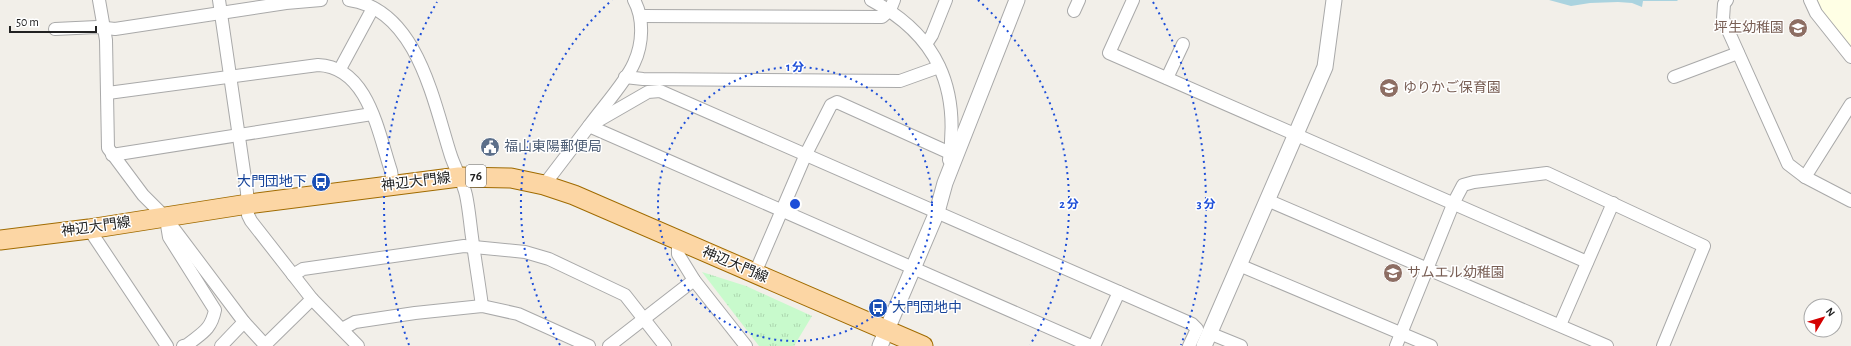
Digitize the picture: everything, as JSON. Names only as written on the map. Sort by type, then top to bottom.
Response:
[{"type":"main road","name":"神辺大門線","points":[[0,240],[89,229],[248,204],[394,184],[459,177],[511,178],[544,185],[574,195],[755,273],[883,338],[923,346]]},
{"type":"street","points":[[99,0],[101,17],[105,28],[108,93],[108,148],[112,154],[143,195],[165,217],[244,322],[266,346],[312,299]]},
{"type":"street","points":[[219,0],[248,204],[248,216],[312,299],[358,346]]},
{"type":"street","points":[[54,29],[115,29],[221,14],[286,2],[321,0]]},
{"type":"street","points":[[348,0],[358,1],[373,8],[396,26],[416,53],[426,75],[459,177],[466,194],[482,306]]},
{"type":"street","points":[[544,185],[634,63],[640,43],[641,16],[634,0]]},
{"type":"street","points":[[872,0],[892,5],[926,44],[939,67],[949,91],[952,135],[945,183],[937,212],[883,338]]},
{"type":"street","points":[[926,44],[932,35],[946,0]]},
{"type":"street","points":[[945,183],[1017,0]]},
{"type":"street","points":[[1132,0],[1109,53],[1454,202],[1587,262]]},
{"type":"street","points":[[1241,346],[1207,340],[1238,265],[1325,67],[1334,0]]},
{"type":"street","points":[[1727,0],[1724,4],[1724,19],[1788,164],[1806,177],[1851,201]]},
{"type":"street","points":[[1810,0],[1816,13],[1851,57]]},
{"type":"street","points":[[641,16],[882,17],[892,5]]},
{"type":"street","points":[[340,69],[373,8]]},
{"type":"street","points":[[1167,78],[1183,44]]},
{"type":"street","points":[[1674,77],[1738,53]]},
{"type":"street","points":[[108,93],[229,76],[318,65],[329,65],[340,69],[351,78],[364,94],[372,114],[394,184]]},
{"type":"street","points":[[625,76],[643,79],[900,82],[939,67]]},
{"type":"street","points":[[588,126],[648,92],[660,91],[1192,324],[1196,329],[1189,346]]},
{"type":"street","points":[[755,273],[806,154],[831,105],[837,102],[950,153]]},
{"type":"street","points":[[1806,177],[1851,104]]},
{"type":"street","points":[[112,154],[238,136],[372,114]]},
{"type":"street","points":[[588,126],[781,212],[1091,346]]},
{"type":"street","points":[[1396,346],[1454,202],[1463,185],[1474,182],[1547,173],[1704,246],[1663,346]]},
{"type":"street","points":[[1267,200],[1607,346]]},
{"type":"street","points":[[1560,325],[1613,203]]},
{"type":"street","points":[[165,217],[169,237],[215,310],[208,328],[187,345],[183,346]]},
{"type":"street","points":[[89,229],[167,346]]},
{"type":"street","points":[[678,241],[678,254],[694,280],[746,346]]},
{"type":"street","points":[[293,275],[303,269],[464,246],[525,252],[549,259],[626,295],[665,346]]},
{"type":"street","points":[[1238,265],[1431,346]]},
{"type":"street","points":[[609,346],[694,280]]},
{"type":"street","points":[[1094,346],[1119,292]]},
{"type":"street","points":[[342,329],[355,322],[415,313],[482,306],[518,314],[589,346]]},
{"type":"street","points":[[220,346],[244,322]]},
{"type":"shaded area","points":[[1816,0],[1851,0],[1851,49],[1821,9]]},
{"type":"green space","points":[[702,272],[746,286],[812,316],[794,346],[759,346]]},
{"type":"water","points":[[1549,0],[1678,1],[1643,1],[1642,7],[1632,3],[1618,2],[1590,3],[1571,6]]},
{"type":"place","name":"坪生幼稚園","points":[[1798,28]]},
{"type":"place","name":"ゆりかご保育園","points":[[1389,88]]},
{"type":"place","name":"福山東陽郵便局","points":[[490,147]]},
{"type":"place","name":"大門団地下","points":[[321,182]]},
{"type":"place","name":"サムエル幼稚園","points":[[1393,273]]},
{"type":"place","name":"大門団地中","points":[[878,308]]}]
